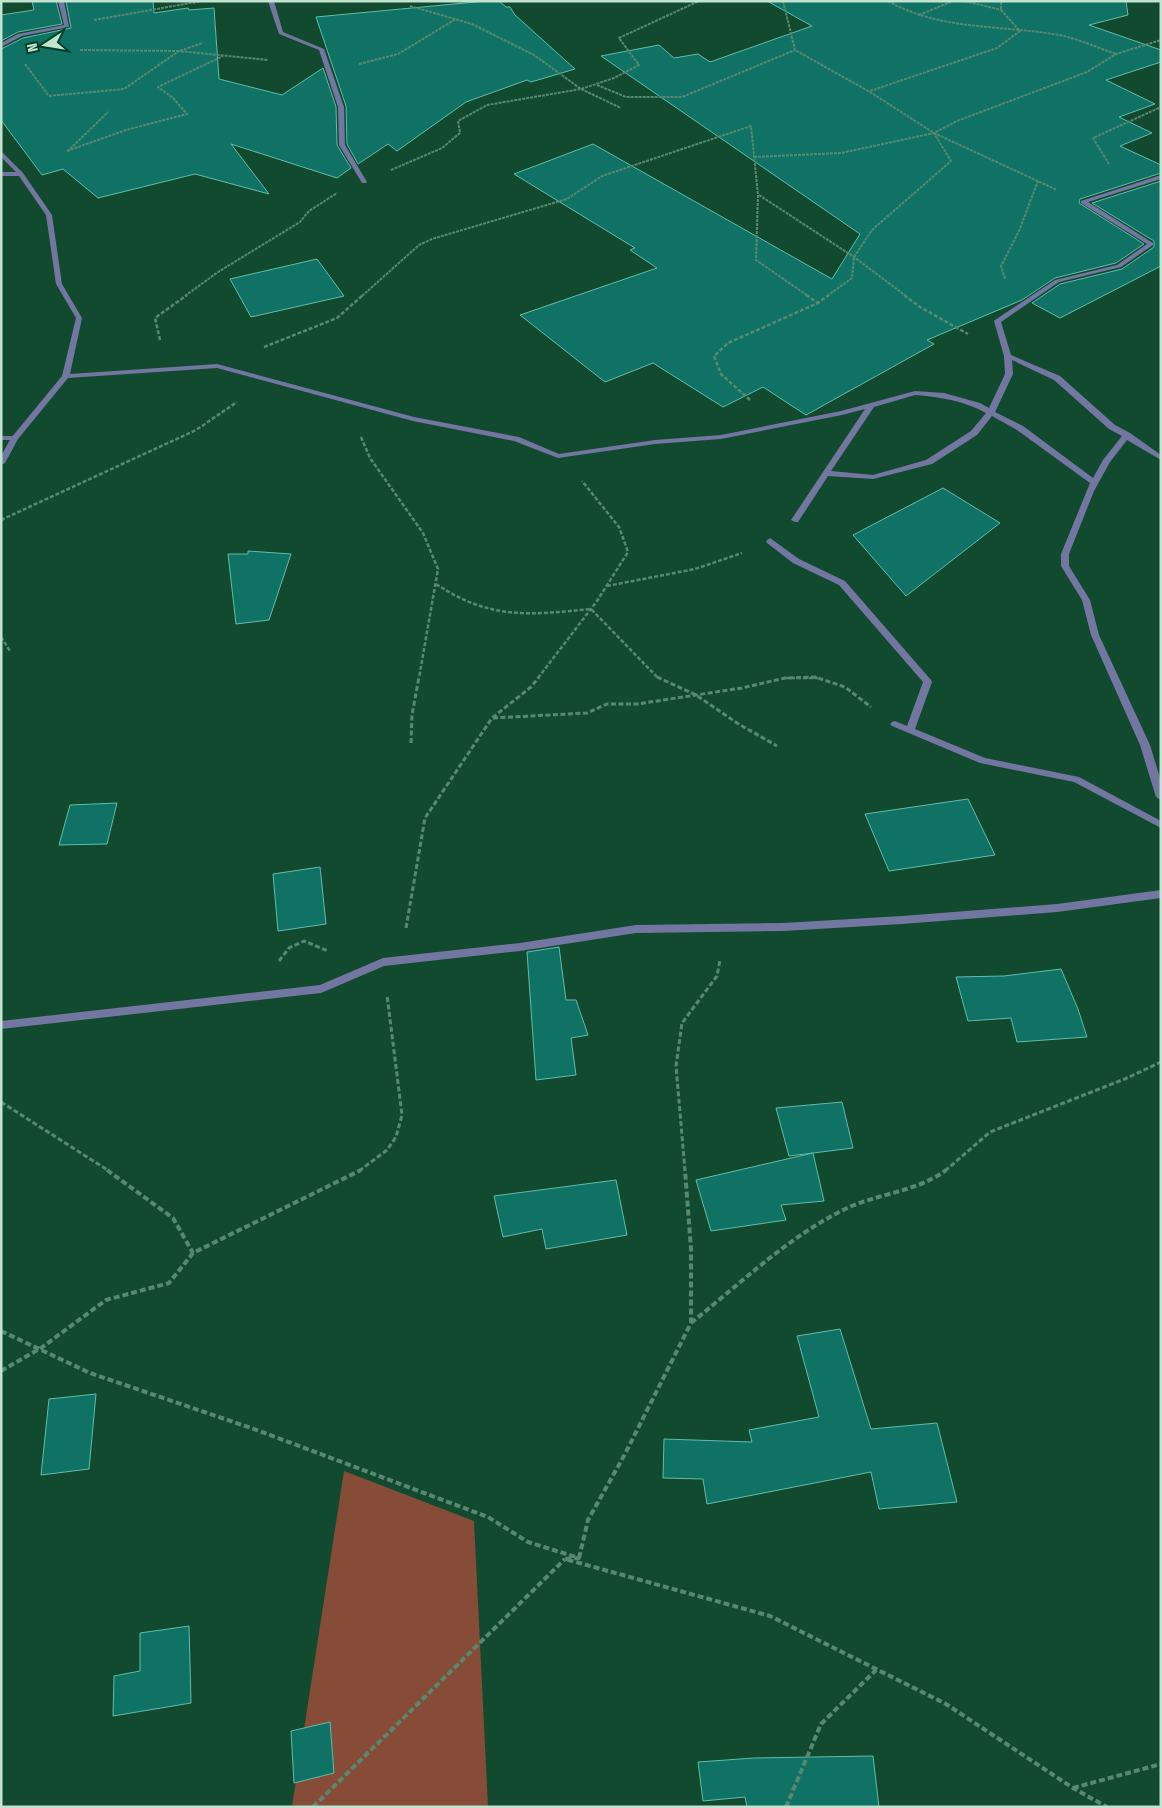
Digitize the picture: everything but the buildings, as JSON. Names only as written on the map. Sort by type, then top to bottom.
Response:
[{"type":"street","points":[[1,45],[20,35],[67,26],[61,1]]},
{"type":"street","points":[[271,1],[281,33],[321,49],[341,107],[342,145],[364,182]]},
{"type":"street","points":[[1,153],[21,174],[49,215],[59,284],[79,318],[66,376],[15,438],[1,463]]},
{"type":"street","points":[[1,174],[21,174]]},
{"type":"street","points":[[1083,202],[1161,178]]},
{"type":"street","points":[[826,473],[873,477],[929,462],[974,434],[991,412],[1009,374],[1008,356],[998,321],[1057,281],[1119,266],[1151,244],[1083,202]]},
{"type":"street","points":[[1008,356],[1057,378],[1112,427],[1161,458]]},
{"type":"street","points":[[66,376],[217,366],[413,419],[516,439],[558,456],[656,442],[721,438],[871,405],[914,393],[944,395],[977,405],[1020,428],[1094,482]]},
{"type":"street","points":[[795,520],[871,405]]},
{"type":"street","points":[[1127,436],[1116,447],[1094,482],[1065,554],[1065,566],[1086,600],[1094,635],[1144,745],[1161,797]]},
{"type":"street","points":[[1,438],[15,438]]},
{"type":"street","points":[[770,541],[796,561],[842,583],[928,682],[910,731]]},
{"type":"street","points":[[895,724],[983,761],[1076,780],[1161,825]]},
{"type":"street","points":[[1,1025],[321,989],[383,962],[520,947],[636,929],[872,922],[1057,908],[1161,894]]},
{"type":"path","points":[[67,26],[202,1]]},
{"type":"path","points":[[156,370],[160,342],[155,318],[218,272],[300,222],[309,211],[330,196],[442,148],[460,133],[458,120],[482,107],[581,89],[639,65],[619,38],[699,1]]},
{"type":"path","points":[[783,1],[795,50],[870,92],[934,133],[1083,202],[1115,174],[1093,138],[1161,107]]},
{"type":"path","points":[[888,1],[901,11],[918,16],[1020,31],[1049,33],[1116,54]]},
{"type":"path","points":[[918,16],[953,1]]},
{"type":"path","points":[[965,1],[1001,10],[1020,31]]},
{"type":"path","points":[[1001,10],[1002,1]]},
{"type":"path","points":[[410,6],[472,24],[534,55],[581,89],[621,108]]},
{"type":"path","points":[[327,66],[374,63],[402,54],[456,19]]},
{"type":"path","points":[[870,92],[996,48],[1020,31]]},
{"type":"path","points":[[754,157],[841,153],[934,133],[957,121],[1087,72],[1116,54],[1161,40]]},
{"type":"path","points":[[23,62],[50,96],[124,89],[180,51],[203,43]]},
{"type":"path","points":[[78,50],[180,51],[271,60]]},
{"type":"path","points":[[597,84],[626,97],[682,97],[795,50]]},
{"type":"path","points":[[108,112],[67,151],[126,130],[187,114],[173,98],[158,87],[224,56]]},
{"type":"path","points":[[217,366],[337,318],[419,245],[432,239],[567,199],[602,176],[751,126],[758,195],[756,260],[818,303]]},
{"type":"path","points":[[778,426],[721,374],[714,356],[728,343],[818,303],[852,278],[854,257],[872,230],[951,161],[934,133]]},
{"type":"path","points":[[1015,309],[1001,266],[1020,231],[1038,181]]},
{"type":"path","points":[[758,195],[854,257],[920,307],[1008,356]]},
{"type":"path","points":[[1,520],[196,430],[270,380]]},
{"type":"path","points":[[360,434],[370,458],[423,533],[438,569],[412,715],[411,743]]},
{"type":"path","points":[[405,936],[425,818],[492,718],[532,686],[591,609],[628,552],[619,527],[573,470],[558,456]]},
{"type":"path","points":[[607,586],[694,570],[770,541]]},
{"type":"path","points":[[436,584],[466,602],[498,612],[528,614],[591,609]]},
{"type":"path","points":[[591,609],[658,678],[696,694],[737,723],[777,746]]},
{"type":"path","points":[[1,637],[10,651]]},
{"type":"path","points":[[492,718],[587,713],[607,704],[637,704],[742,688],[785,678],[815,677],[846,687],[895,724]]},
{"type":"path","points":[[692,1323],[690,1249],[676,1066],[682,1024],[717,976],[727,927]]},
{"type":"path","points":[[253,996],[289,948],[304,941],[335,954]]},
{"type":"path","points":[[1,1371],[41,1348],[106,1300],[169,1283],[193,1253],[360,1171],[387,1150],[396,1137],[402,1115],[383,962]]},
{"type":"path","points":[[579,1558],[588,1520],[625,1454],[692,1323],[804,1233],[848,1208],[900,1191],[944,1172],[990,1132],[1126,1078],[1161,1062]]},
{"type":"path","points":[[1,1102],[96,1162],[173,1218],[193,1253]]},
{"type":"path","points":[[1,1331],[41,1348],[90,1373],[254,1429],[488,1517],[528,1542],[579,1558]]},
{"type":"path","points":[[313,1807],[565,1559],[579,1558]]},
{"type":"path","points":[[565,1559],[770,1616],[946,1704],[1073,1788],[1107,1807]]},
{"type":"path","points":[[786,1807],[821,1724],[876,1670]]},
{"type":"path","points":[[1073,1788],[1161,1764]]},
{"type":"shaded area","points":[[344,1471],[474,1521],[488,1807],[292,1807]]}]
